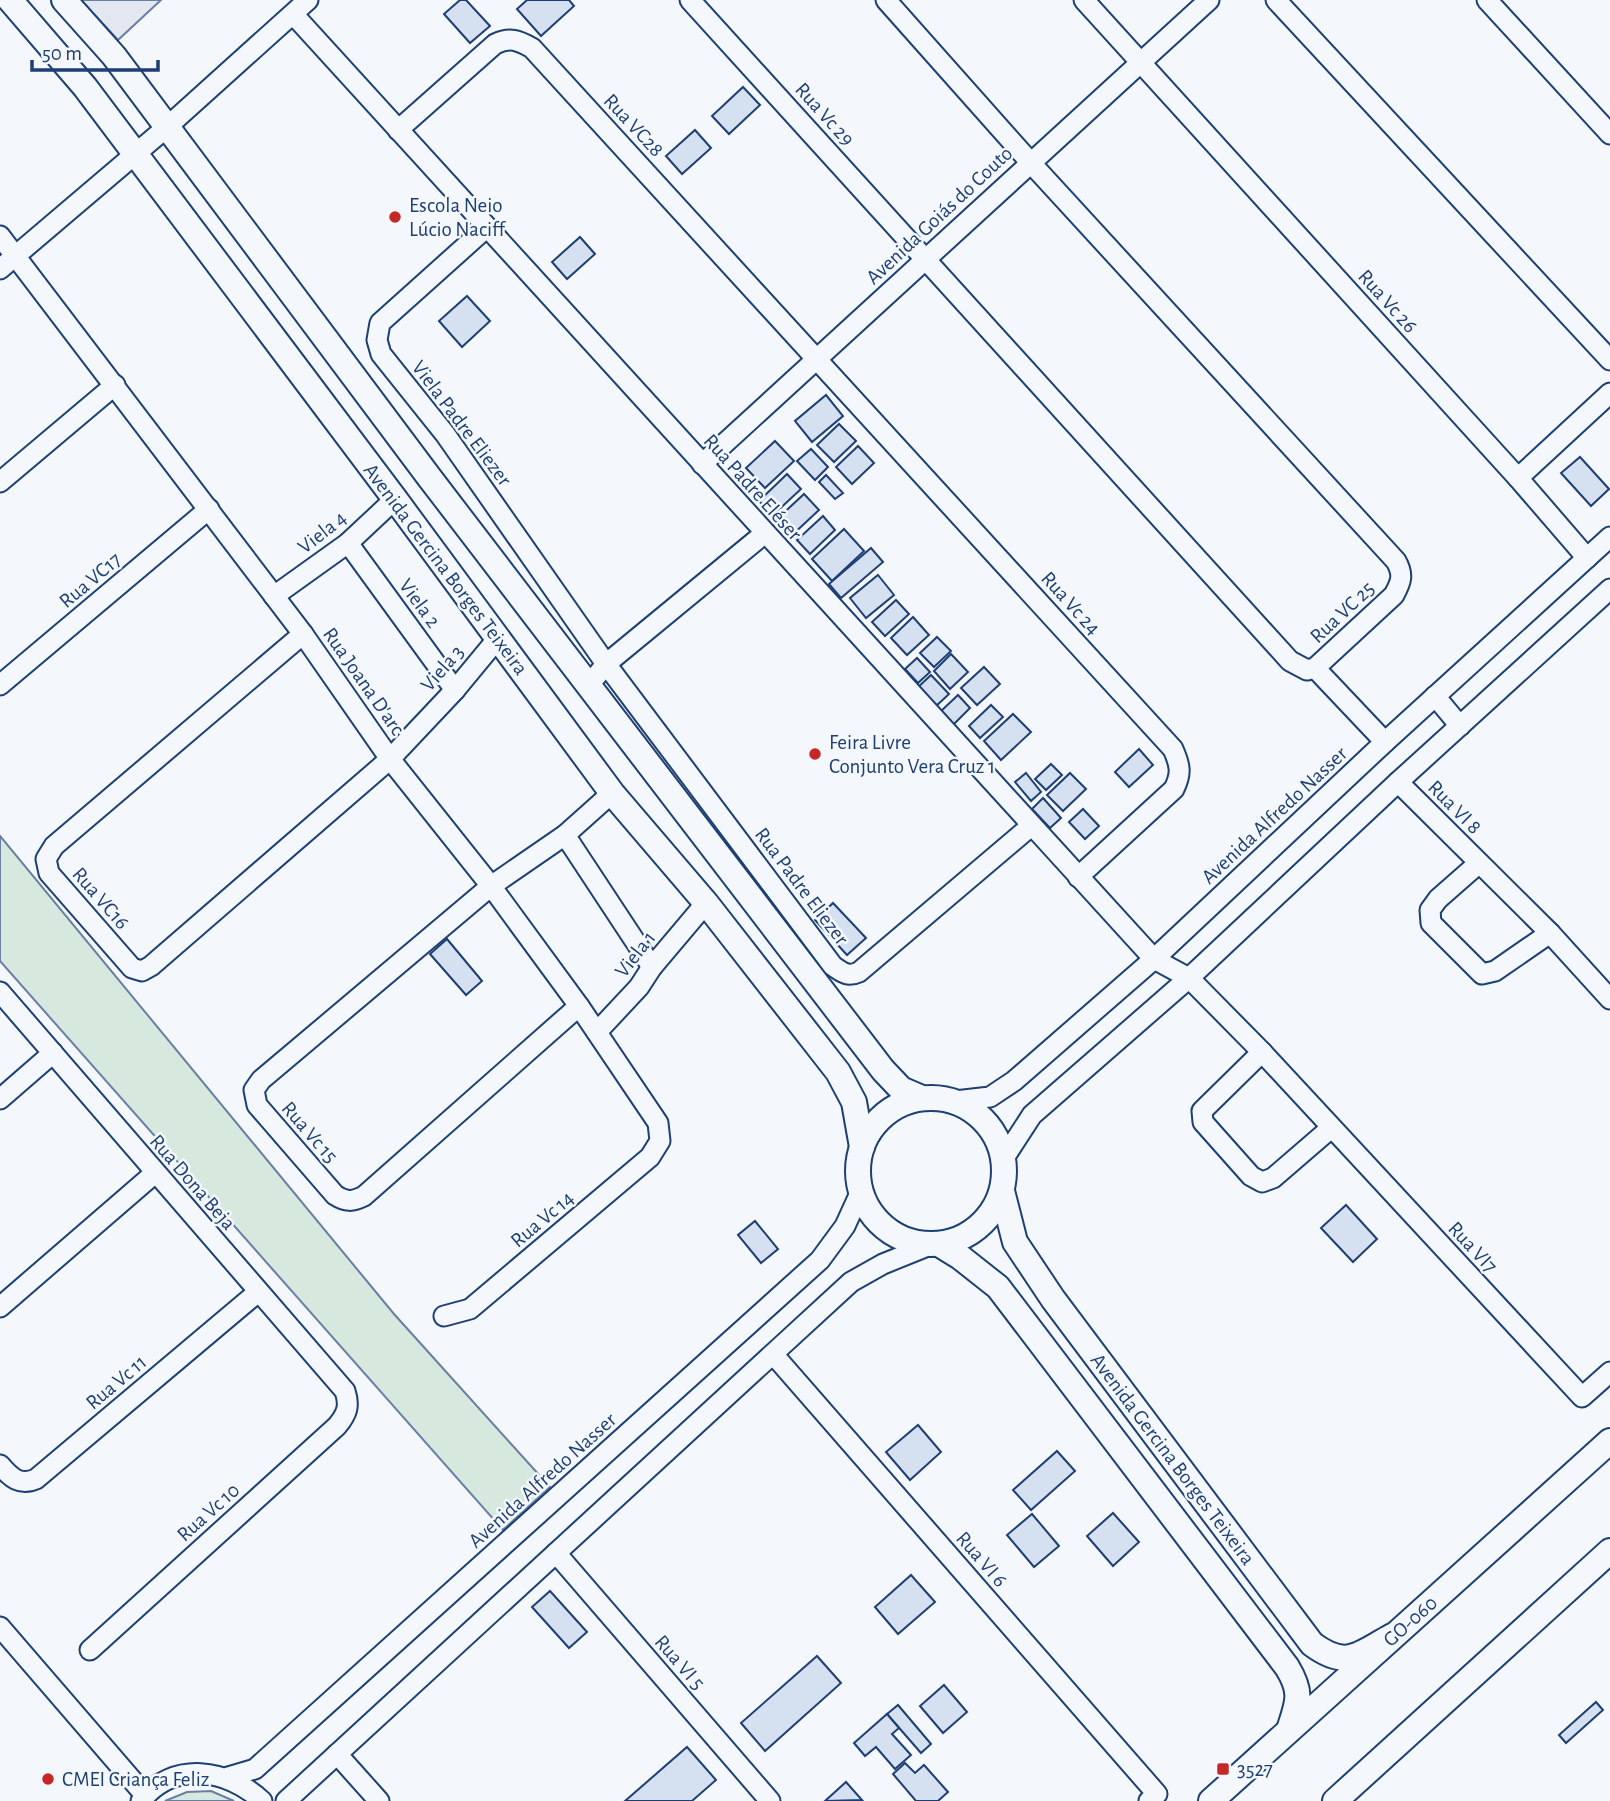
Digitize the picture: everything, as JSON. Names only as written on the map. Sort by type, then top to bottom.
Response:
[{"type":"main road","name":"Avenida Gercina Borges Teixeira","points":[[10,0],[85,87],[612,793],[706,903],[838,1072],[854,1102],[862,1147]]},
{"type":"main road","name":"Avenida Gercina Borges Teixeira","points":[[64,0],[114,56],[429,477],[883,1070],[901,1089],[922,1098]]},
{"type":"main road","points":[[365,461],[376,461],[385,454],[394,443],[396,432]]},
{"type":"main road","points":[[395,499],[404,479],[413,476],[429,477]]},
{"type":"main road","points":[[922,1098],[955,1101],[972,1110],[987,1123],[998,1139],[1004,1158],[1002,1191],[993,1211],[979,1227],[960,1239],[935,1244],[907,1241],[886,1230],[870,1212],[860,1191],[858,1169],[862,1147],[885,1114],[902,1104],[922,1098]]},
{"type":"main road","name":"Avenida Gercina Borges Teixeira","points":[[1002,1191],[1016,1242],[1053,1299],[1312,1644],[1335,1659],[1355,1657],[1392,1636]]},
{"type":"main road","name":"Avenida Gercina Borges Teixeira","points":[[935,1244],[960,1257],[998,1287],[1287,1667],[1297,1683],[1298,1702],[1289,1730]]},
{"type":"main road","name":"GO-060","points":[[1211,1801],[1610,1441]]},
{"type":"main road","points":[[1335,1801],[1610,1551]]},
{"type":"street","points":[[0,269],[167,127],[309,0]]},
{"type":"street","name":"Rua Vc 29","points":[[690,0],[926,259]]},
{"type":"street","points":[[886,0],[1030,162]]},
{"type":"street","name":"Rua Vc 26","points":[[1084,0],[1518,478],[1587,558]]},
{"type":"street","name":"Avenida Goiás do Couto","points":[[702,464],[1209,0]]},
{"type":"street","points":[[1276,0],[1610,360]]},
{"type":"street","points":[[1487,0],[1610,134]]},
{"type":"street","name":"Rua Padre Eléser","points":[[293,14],[1077,877],[1154,959],[1189,978]]},
{"type":"street","name":"Rua VC28","points":[[398,130],[495,44],[507,39],[519,41],[532,48],[817,358]]},
{"type":"street","name":"Rua VC 25","points":[[926,259],[1290,661],[1307,670],[1315,668],[1394,596],[1401,582],[1401,571],[1396,561],[1030,162]]},
{"type":"street","name":"Viela Padre Eliezer","points":[[487,227],[380,323],[377,340],[381,354],[445,434],[606,664]]},
{"type":"street","name":"Rua Joana D'arc","points":[[0,236],[303,634],[390,759],[491,886],[579,1006],[658,1123],[660,1141]]},
{"type":"street","name":"Rua Vc 24","points":[[817,358],[1173,749],[1180,764],[1181,777],[1174,789],[1077,877]]},
{"type":"street","points":[[0,482],[115,385]]},
{"type":"street","points":[[1518,478],[1610,393]]},
{"type":"street","name":"Viela 4","points":[[274,596],[348,543],[395,499]]},
{"type":"street","name":"Rua VC17","points":[[0,685],[209,509]]},
{"type":"street","points":[[589,685],[606,664],[765,533]]},
{"type":"street","name":"Avenida Alfredo Nasser","points":[[955,1101],[990,1097],[1014,1081],[1154,959],[1385,742],[1610,537]]},
{"type":"street","name":"Viela 2","points":[[348,543],[455,690]]},
{"type":"street","points":[[1004,1158],[1032,1115],[1189,978],[1398,782],[1610,589]]},
{"type":"street","name":"Rua VC16","points":[[303,634],[54,846],[46,859],[49,873],[132,968],[142,971],[390,759]]},
{"type":"street","name":"Viela 3","points":[[390,759],[455,690],[498,638]]},
{"type":"street","name":"Rua Padre Eliezer","points":[[606,664],[833,966],[842,973],[851,976],[859,972],[1031,826]]},
{"type":"street","points":[[1315,668],[1385,742]]},
{"type":"street","points":[[1436,696],[1460,726]]},
{"type":"street","name":"Rua VI 8","points":[[1398,782],[1550,933],[1610,999]]},
{"type":"street","points":[[491,886],[565,835],[612,793]]},
{"type":"street","points":[[565,835],[652,968]]},
{"type":"street","name":"Rua VI 8","points":[[1479,863],[1438,899],[1430,910],[1430,923],[1471,966],[1482,974],[1495,971],[1550,933]]},
{"type":"street","name":"Rua Vc 15","points":[[491,886],[261,1080],[254,1090],[257,1105],[335,1195],[345,1201],[354,1201],[363,1196],[579,1006]]},
{"type":"street","name":"Viela 1","points":[[597,1032],[639,988],[652,968],[706,903]]},
{"type":"street","name":"Rua VI7","points":[[1189,978],[1262,1052],[1583,1397],[1610,1372]]},
{"type":"street","name":"Rua Dona Beja","points":[[0,992],[345,1391],[349,1402]]},
{"type":"street","points":[[1262,1052],[1202,1111],[1203,1122],[1251,1177],[1262,1182],[1273,1178],[1331,1128]]},
{"type":"street","points":[[0,1099],[53,1053]]},
{"type":"street","name":"Rua Vc 14","points":[[444,1316],[470,1309],[650,1157],[660,1141]]},
{"type":"street","points":[[0,1307],[155,1173]]},
{"type":"street","name":"Avenida Alfredo Nasser","points":[[228,1777],[255,1769],[820,1260],[845,1226],[860,1191]]},
{"type":"street","points":[[286,1801],[851,1282],[883,1264],[935,1244]]},
{"type":"street","name":"Rua Vc 11","points":[[0,1465],[17,1481],[26,1483],[36,1479],[258,1292]]},
{"type":"street","name":"Rua VI 6","points":[[773,1354],[1153,1797]]},
{"type":"street","name":"Rua Vc 10","points":[[90,1650],[337,1426],[345,1416],[349,1402]]},
{"type":"street","name":"Rua VI 5","points":[[556,1553],[770,1801]]},
{"type":"street","points":[[0,1627],[143,1798],[163,1782],[184,1774],[206,1773],[228,1777],[246,1787],[262,1801]]},
{"type":"street","points":[[337,1754],[379,1801]]},
{"type":"shaded area","points":[[81,0],[161,0],[118,40]]},
{"type":"shaded area","points":[[0,836],[394,1314],[550,1487],[503,1530],[0,961]]},
{"type":"shaded area","points":[[211,1791],[234,1801],[165,1801],[187,1792]]},
{"type":"building","points":[[460,0],[466,0],[490,26],[470,43],[444,14]]},
{"type":"building","points":[[527,0],[569,0],[574,6],[541,36],[517,9]]},
{"type":"building","points":[[743,87],[760,105],[729,134],[712,116]]},
{"type":"building","points":[[695,130],[711,148],[682,174],[666,156]]},
{"type":"building","points":[[580,237],[595,254],[567,279],[552,262]]},
{"type":"building","points":[[467,296],[490,321],[462,347],[439,321]]},
{"type":"building","points":[[826,395],[843,416],[812,442],[795,421]]},
{"type":"building","points":[[839,424],[856,441],[834,462],[817,445]]},
{"type":"building","points":[[775,441],[794,461],[765,488],[746,468]]},
{"type":"building","points":[[858,446],[874,463],[852,484],[836,467]]},
{"type":"building","points":[[811,449],[828,467],[815,480],[797,461]]},
{"type":"building","points":[[1580,457],[1609,489],[1591,506],[1561,473]]},
{"type":"building","points":[[787,474],[801,489],[773,515],[759,501]]},
{"type":"building","points":[[826,475],[843,493],[835,499],[819,482]]},
{"type":"building","points":[[804,494],[819,510],[790,537],[775,521]]},
{"type":"building","points":[[823,516],[835,530],[810,554],[797,540]]},
{"type":"building","points":[[844,529],[864,551],[832,581],[812,559]]},
{"type":"building","points":[[871,548],[883,562],[841,598],[829,584]]},
{"type":"building","points":[[878,575],[894,595],[866,618],[850,598]]},
{"type":"building","points":[[896,600],[909,614],[885,636],[872,622]]},
{"type":"building","points":[[913,617],[929,635],[907,655],[891,638]]},
{"type":"building","points":[[937,637],[951,651],[934,667],[920,653]]},
{"type":"building","points":[[951,654],[968,672],[950,689],[934,671]]},
{"type":"building","points":[[917,658],[930,672],[918,683],[905,669]]},
{"type":"building","points":[[984,667],[1000,684],[977,705],[961,688]]},
{"type":"building","points":[[931,675],[949,694],[934,708],[916,689]]},
{"type":"building","points":[[958,695],[970,708],[952,726],[939,713]]},
{"type":"building","points":[[991,705],[1003,717],[980,738],[969,726]]},
{"type":"building","points":[[1013,714],[1031,732],[1001,760],[984,741]]},
{"type":"building","points":[[1139,749],[1153,765],[1129,787],[1115,772]]},
{"type":"building","points":[[1051,764],[1062,775],[1046,790],[1035,779]]},
{"type":"building","points":[[1026,773],[1041,792],[1031,801],[1015,782]]},
{"type":"building","points":[[1070,773],[1086,789],[1063,811],[1047,795]]},
{"type":"building","points":[[1043,798],[1061,818],[1050,828],[1032,809]]},
{"type":"building","points":[[1083,809],[1099,826],[1085,839],[1069,822]]},
{"type":"building","points":[[833,903],[866,938],[847,955],[815,920]]},
{"type":"building","points":[[447,939],[482,981],[466,995],[430,954]]},
{"type":"building","points":[[1346,1205],[1377,1239],[1353,1262],[1321,1228]]},
{"type":"building","points":[[755,1221],[778,1249],[761,1263],[738,1235]]},
{"type":"building","points":[[918,1425],[941,1452],[910,1480],[886,1452]]},
{"type":"building","points":[[1057,1451],[1075,1471],[1031,1510],[1013,1490]]},
{"type":"building","points":[[1113,1513],[1139,1542],[1113,1566],[1087,1536]]},
{"type":"building","points":[[1032,1514],[1059,1546],[1034,1567],[1007,1535]]},
{"type":"building","points":[[911,1575],[935,1602],[898,1634],[875,1607]]},
{"type":"building","points":[[550,1591],[587,1632],[569,1648],[532,1607]]},
{"type":"building","points":[[817,1656],[841,1683],[765,1751],[741,1723]]},
{"type":"building","points":[[944,1685],[967,1712],[943,1733],[920,1706]]},
{"type":"building","points":[[1596,1702],[1603,1710],[1566,1743],[1559,1735]]},
{"type":"building","points":[[898,1705],[931,1744],[921,1753],[887,1714]]},
{"type":"building","points":[[887,1714],[899,1728],[892,1734],[911,1755],[895,1769],[876,1747],[865,1756],[854,1743]]},
{"type":"building","points":[[687,1747],[716,1780],[692,1801],[625,1801]]},
{"type":"building","points":[[905,1763],[915,1773],[924,1765],[948,1792],[938,1801],[916,1801],[893,1774]]},
{"type":"building","points":[[846,1782],[862,1800],[825,1801]]},
{"type":"place","name":"Escola Neio Lúcio Naciff","points":[[395,217]]},
{"type":"place","name":"Feira Livre Conjunto Vera Cruz 1","points":[[815,754]]},
{"type":"place","name":"3527","points":[[1223,1769]]},
{"type":"place","name":"CMEI Criança Feliz","points":[[48,1779]]}]
